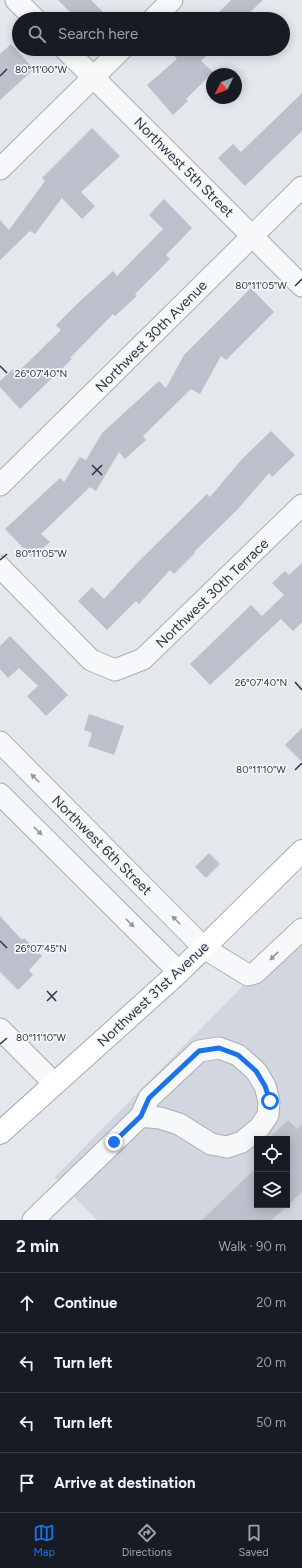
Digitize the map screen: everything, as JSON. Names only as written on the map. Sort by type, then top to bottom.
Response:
[{"type":"main road","name":"Northwest 31st Avenue","points":[[0,1132],[179,972],[302,852]]},
{"type":"street","points":[[16,0],[28,12]]},
{"type":"street","points":[[160,12],[172,0]]},
{"type":"street","name":"Northwest 5th Street","points":[[72,56],[302,286]]},
{"type":"street","points":[[0,169],[115,56]]},
{"type":"street","name":"Northwest 30th Avenue","points":[[0,484],[302,187]]},
{"type":"street","name":"Northwest 30th Terrace","points":[[0,567],[91,660],[115,670],[144,659],[302,505]]},
{"type":"street","name":"Northwest 6th Street","points":[[0,742],[204,948],[250,975],[258,971],[302,929]]},
{"type":"street","points":[[0,794],[179,972]]},
{"type":"street","points":[[0,1029],[55,1084]]},
{"type":"street","points":[[33,1220],[141,1116],[149,1098],[199,1051],[219,1048],[238,1055],[256,1071],[265,1086],[270,1101],[268,1115],[260,1127],[242,1142],[227,1147],[211,1144],[179,1124],[160,1118],[141,1116]]},
{"type":"shaded area","points":[[302,926],[302,1220],[97,1220],[55,1177]]},
{"type":"building","points":[[58,0],[91,0],[103,12],[70,12]]},
{"type":"building","points":[[231,0],[263,0],[250,12],[219,12]]},
{"type":"building","points":[[11,44],[12,56],[22,56],[34,69],[0,100],[0,54]]},
{"type":"building","points":[[174,56],[206,56],[201,61],[209,68],[206,68],[206,79],[186,99],[188,101],[173,115],[147,85],[177,59]]},
{"type":"building","points":[[302,93],[302,131],[245,186],[218,158],[233,144],[241,152]]},
{"type":"building","points":[[92,128],[120,156],[81,192],[95,206],[82,219],[62,198],[35,234],[30,231],[0,260],[0,220],[9,230],[45,181],[42,178]]},
{"type":"building","points":[[164,199],[192,228],[166,255],[170,259],[135,294],[137,296],[115,316],[113,314],[70,358],[72,359],[20,409],[0,387],[0,381],[13,369],[17,373],[61,330],[56,325],[78,303],[113,271],[117,276],[163,229],[149,215]]},
{"type":"building","points":[[251,288],[274,312],[226,360],[221,356],[200,394],[191,389],[143,436],[146,440],[125,459],[119,452],[96,491],[90,487],[41,534],[50,542],[33,558],[5,529],[60,478],[64,482],[80,457],[86,460],[102,433],[159,381],[166,388],[184,355]]},
{"type":"building","points":[[271,431],[295,455],[272,477],[269,473],[238,509],[174,574],[170,570],[139,604],[136,601],[107,630],[78,601],[92,587],[104,599],[137,563],[207,494],[210,497],[242,459]]},
{"type":"building","points":[[302,563],[302,622],[293,631],[281,619],[210,685],[190,664],[251,605],[262,616],[284,595],[272,583],[285,571],[289,575]]},
{"type":"building","points":[[10,636],[68,695],[46,716],[27,696],[38,686],[19,668],[8,678],[0,669],[0,646]]},
{"type":"building","points":[[89,714],[124,726],[114,755],[88,746],[92,733],[84,730]]},
{"type":"building","points":[[302,728],[302,762],[285,745]]},
{"type":"building","points":[[209,853],[220,864],[206,878],[195,867]]},
{"type":"building","points":[[0,916],[22,940],[24,938],[42,956],[29,970],[33,975],[18,990],[0,972]]},
{"type":"building","points":[[288,1120],[297,1129],[302,1124],[302,1192],[290,1203],[290,1136],[271,1136]]},
{"type":"building","points":[[254,1170],[254,1208],[285,1208],[272,1220],[202,1220]]},
{"type":"route","points":[[114,1142],[141,1116],[149,1098],[199,1051],[219,1048],[238,1055],[256,1071],[265,1086],[270,1101]]}]
